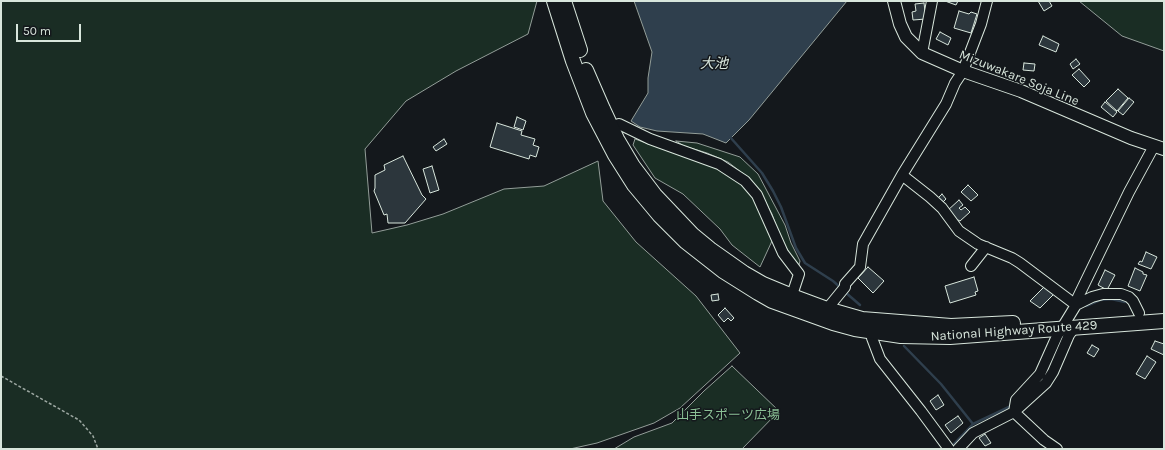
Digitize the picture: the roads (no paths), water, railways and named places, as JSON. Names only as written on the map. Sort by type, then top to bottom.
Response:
[{"type":"highway","name":"National Highway Route 429","points":[[554,1],[579,77],[606,128]]},
{"type":"highway","name":"National Highway Route 429","points":[[564,1],[615,155],[634,185],[672,229],[704,257],[739,282],[772,301],[790,301],[825,314],[855,329],[872,326],[901,336],[950,337],[1068,325],[1164,321]]},
{"type":"highway","name":"National Highway Route 429","points":[[1068,325],[1140,313],[1164,312]]},
{"type":"main road","name":"Mizuwakare Soja Line","points":[[894,1],[900,24],[906,37],[922,53],[963,71],[1021,91],[1107,129],[1159,148]]},
{"type":"street","points":[[922,53],[932,1]]},
{"type":"street","points":[[825,314],[860,267],[863,244],[902,175],[946,104],[955,83],[963,71],[981,24],[987,1]]},
{"type":"street","points":[[606,128],[619,124],[650,139],[719,164],[745,181],[757,195],[783,253],[800,274],[790,301]]},
{"type":"street","points":[[958,449],[973,433],[1015,406],[1046,383],[1053,372],[1069,335],[1068,325],[1078,297],[1129,192],[1159,148]]},
{"type":"street","points":[[902,175],[942,208],[959,231],[978,244],[1020,263],[1076,306]]},
{"type":"street","points":[[971,266],[986,247]]},
{"type":"street","points":[[1076,306],[1092,297],[1103,294],[1117,294],[1129,297],[1140,313]]},
{"type":"street","points":[[872,326],[874,344],[880,359],[948,448]]},
{"type":"street","points":[[1015,406],[1044,440],[1057,449]]},
{"type":"water","name":"大池","points":[[634,1],[847,1],[749,120],[726,143],[703,134],[657,131],[640,127],[631,121],[648,93],[648,78],[652,52]]},
{"type":"waterway","points":[[730,137],[762,173],[773,191],[781,207],[796,248],[805,263],[833,281],[842,289]]},
{"type":"waterway","points":[[845,292],[860,305]]},
{"type":"waterway","points":[[1086,306],[1100,300],[1111,299],[1125,302]]},
{"type":"waterway","points":[[904,346],[941,384],[973,424],[1011,406]]},
{"type":"waterway","points":[[951,447],[973,424]]},
{"type":"park label","name":"山手スポーツ広場","points":[[728,415]]}]
